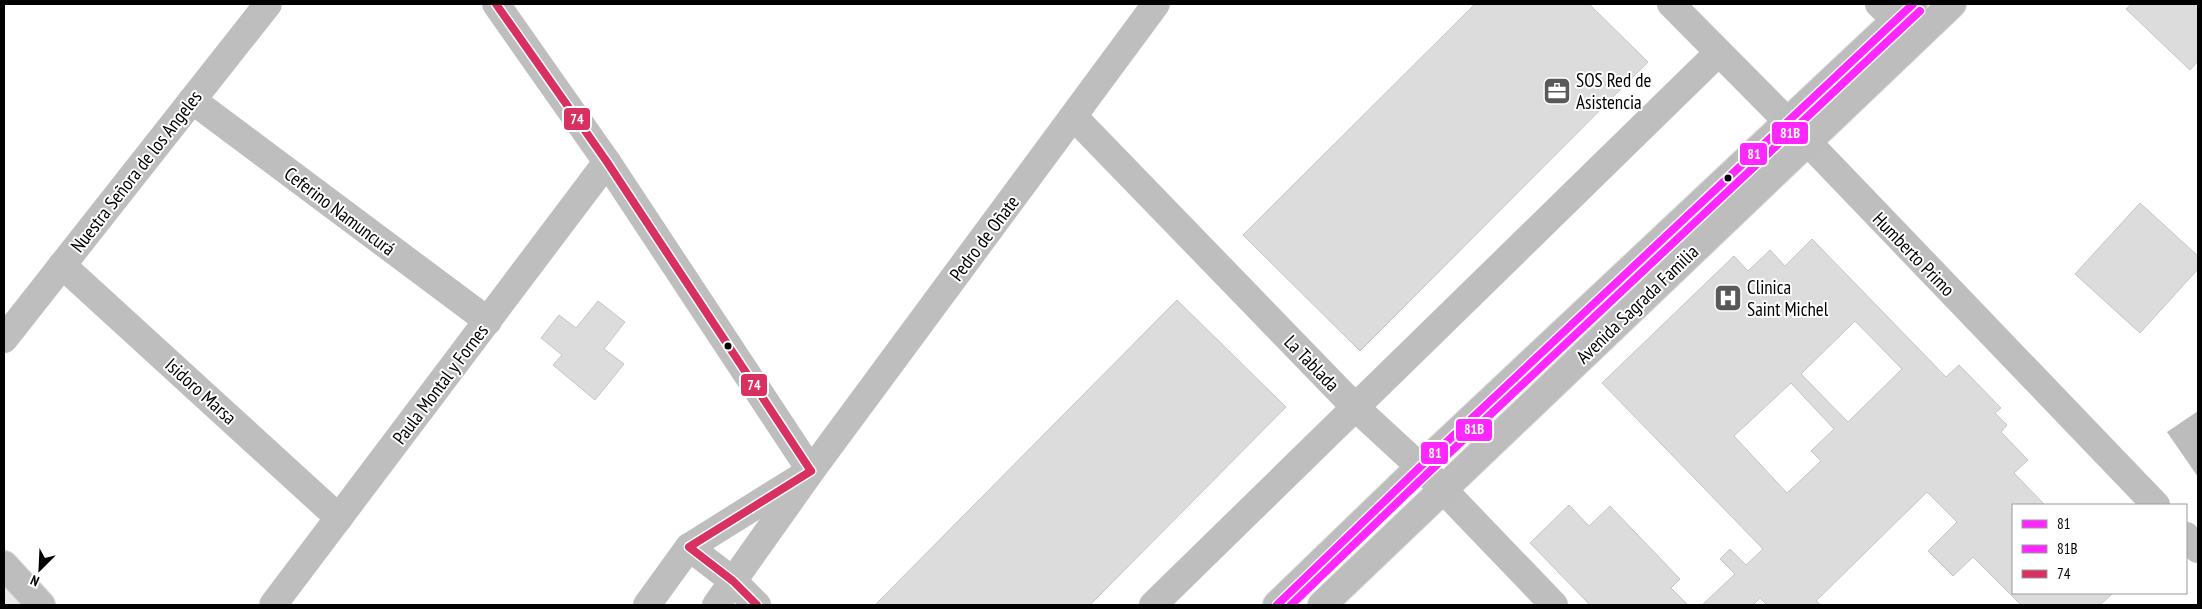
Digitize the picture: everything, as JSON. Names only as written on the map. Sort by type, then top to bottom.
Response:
[{"type":"main road","name":"Avenida Sagrada Familia","points":[[1322,605],[1952,4]]},
{"type":"main road","name":"Avenida Sagrada Familia","points":[[1277,605],[1420,467],[1788,122],[1896,9]]},
{"type":"main road","points":[[4,566],[41,605]]},
{"type":"street","name":"Nuestra Señora de los Angeles","points":[[4,339],[268,4]]},
{"type":"street","points":[[496,4],[607,162],[811,471]]},
{"type":"street","name":"Pedro de Oñate","points":[[716,605],[811,471],[1156,4]]},
{"type":"street","name":"Humberto Primo","points":[[1671,4],[1788,122],[2155,504]]},
{"type":"street","points":[[1153,605],[1718,53]]},
{"type":"street","name":"Ceferino Namuncurá","points":[[192,100],[488,321]]},
{"type":"street","name":"La Tablada","points":[[1074,117],[1355,407],[1420,467],[1554,605]]},
{"type":"street","name":"Paula Montal y Fornes","points":[[273,605],[607,162]]},
{"type":"street","name":"Isidoro Marsa","points":[[62,265],[340,518]]},
{"type":"street","name":"Pedro de Oñate","points":[[647,605],[689,547],[811,471]]},
{"type":"street","points":[[2187,537],[2198,549]]},
{"type":"street","points":[[689,547],[733,581],[757,605]]},
{"type":"shaded area","points":[[2198,411],[2198,477],[2167,432]]},
{"type":"shaded area","points":[[4,565],[41,605],[4,605]]},
{"type":"building","points":[[1475,4],[1589,4],[1648,62],[1360,351],[1243,235]]},
{"type":"building","points":[[2132,4],[2198,4],[2198,61],[2190,70],[2126,9]]},
{"type":"building","points":[[2140,203],[2198,256],[2198,269],[2140,333],[2075,274]]},
{"type":"building","points":[[1812,239],[1946,377],[1959,365],[2001,408],[1995,413],[2007,425],[2001,432],[2028,460],[2014,473],[2044,504],[2012,504],[2012,594],[2112,594],[2100,605],[2021,605],[1973,557],[1953,576],[1928,551],[1957,522],[1927,492],[1816,601],[1821,605],[1767,605],[1760,598],[1753,605],[1702,605],[1735,574],[1720,559],[1730,549],[1746,565],[1763,549],[1602,383],[1734,256],[1748,271],[1770,250],[1785,266]],"holes":[[[1855,321],[1902,369],[1848,422],[1801,374]],[[1791,383],[1834,429],[1811,451],[1821,461],[1787,493],[1734,436]]]},
{"type":"building","points":[[1177,300],[1286,407],[1090,605],[875,605]]},
{"type":"building","points":[[598,301],[625,322],[604,349],[624,364],[595,400],[553,365],[562,355],[541,338],[559,315],[576,328]]},
{"type":"building","points":[[1569,505],[1589,526],[1610,506],[1680,579],[1671,588],[1688,605],[1590,605],[1530,543]]},
{"type":"transit line","name":"74","points":[[496,4],[607,162],[811,471]]},
{"type":"transit line","name":"81","points":[[1277,605],[1420,467],[1913,4]]},
{"type":"transit line","name":"81B","points":[[1291,605],[1427,474],[1920,11]]},
{"type":"transit line","name":"74","points":[[757,605],[733,581],[689,547],[811,471]]},
{"type":"place","name":"SOS Red de Asistencia","points":[[1557,91]]},
{"type":"place","name":"Clinica Saint Michel","points":[[1728,298]]}]
